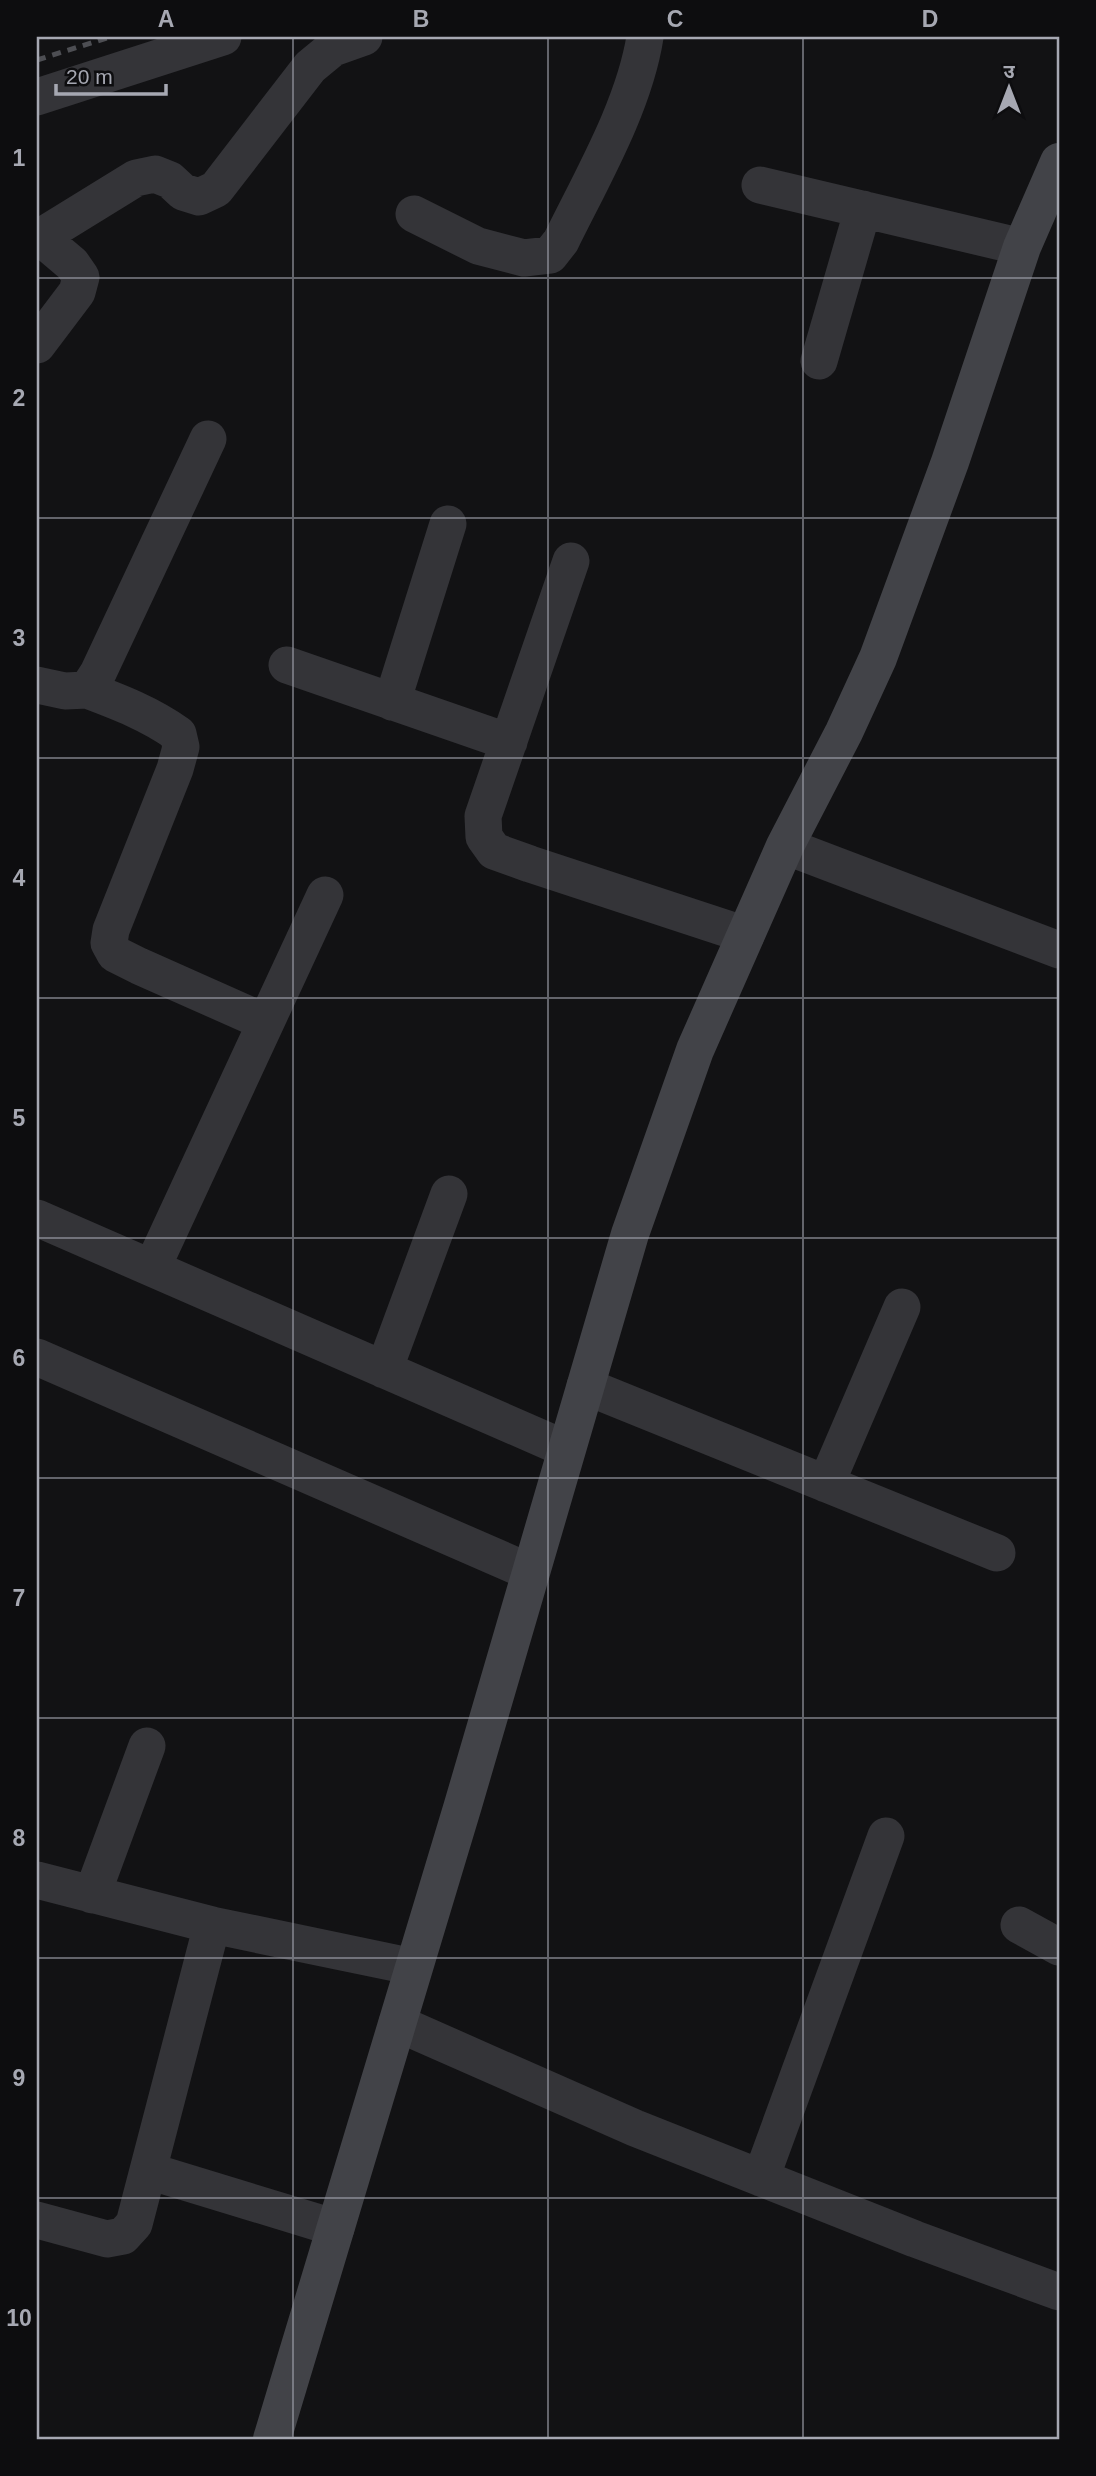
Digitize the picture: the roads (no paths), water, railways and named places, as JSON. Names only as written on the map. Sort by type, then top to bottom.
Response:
[{"type":"main road","points":[[272,2439],[630,1234],[695,1050],[785,846],[844,733],[878,658],[950,463],[1022,247],[1059,162]]},
{"type":"street","points":[[37,97],[223,37]]},
{"type":"street","points":[[414,215],[478,246],[523,258],[550,255],[561,242],[626,103],[641,61],[645,37]]},
{"type":"street","points":[[37,345],[77,292],[80,277],[72,264],[39,238],[136,178],[155,174],[170,180],[183,192],[199,197],[216,189],[310,67],[333,48],[354,38]]},
{"type":"street","points":[[760,185],[1022,247]]},
{"type":"street","points":[[819,361],[863,209]]},
{"type":"street","points":[[87,690],[98,673],[208,439]]},
{"type":"street","points":[[392,702],[448,524]]},
{"type":"street","points":[[571,561],[483,816],[485,837],[494,851],[746,934]]},
{"type":"street","points":[[287,665],[509,742]]},
{"type":"street","points":[[37,685],[65,691],[87,690],[135,709],[178,734],[181,747],[174,769],[111,930],[109,943],[115,954],[265,1022]]},
{"type":"street","points":[[785,846],[1059,950]]},
{"type":"street","points":[[152,1268],[325,895]]},
{"type":"street","points":[[384,1370],[449,1194]]},
{"type":"street","points":[[37,1218],[566,1449]]},
{"type":"street","points":[[826,1484],[902,1307]]},
{"type":"street","points":[[37,1357],[530,1572]]},
{"type":"street","points":[[584,1386],[997,1553]]},
{"type":"street","points":[[92,1895],[147,1746]]},
{"type":"street","points":[[761,2178],[886,1836]]},
{"type":"street","points":[[37,1880],[212,1925],[414,1967]]},
{"type":"street","points":[[37,2220],[107,2239],[123,2236],[134,2224],[212,1925]]},
{"type":"street","points":[[1019,1925],[1059,1947]]},
{"type":"street","points":[[397,2023],[635,2129],[1059,2292]]},
{"type":"street","points":[[149,2171],[335,2228]]},
{"type":"railway","points":[[37,60],[110,37]]}]
